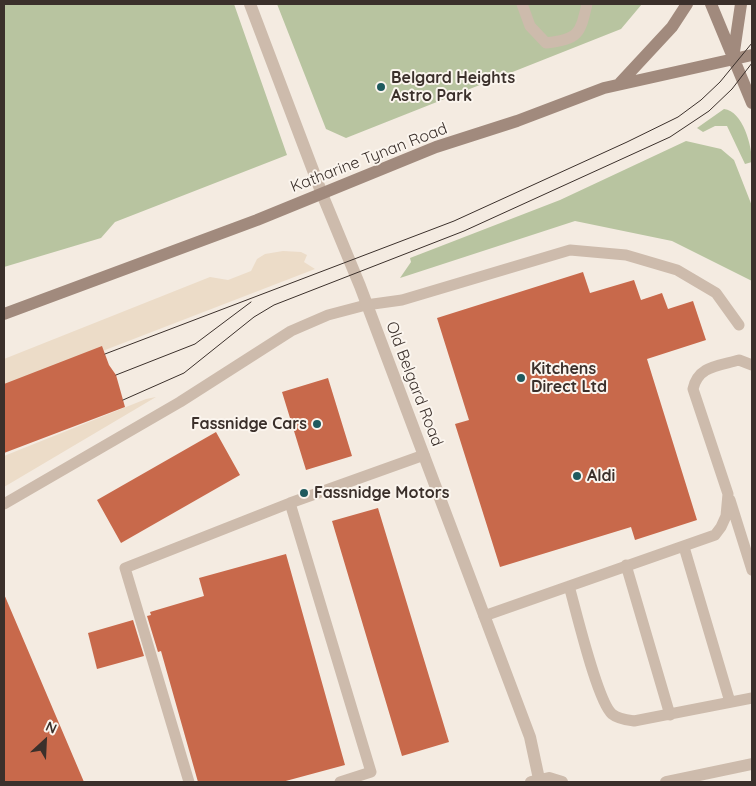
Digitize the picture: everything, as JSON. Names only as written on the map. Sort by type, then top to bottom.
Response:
[{"type":"main road","points":[[620,83],[672,27],[687,4]]},
{"type":"main road","points":[[711,4],[752,102]]},
{"type":"main road","points":[[733,58],[741,4]]},
{"type":"main road","name":"Katharine Tynan Road","points":[[4,314],[322,194],[436,147],[518,121],[620,83],[752,55]]},
{"type":"street","name":"Old Belgard Road","points":[[250,4],[424,455],[530,737],[535,781]]},
{"type":"street","points":[[666,782],[752,764]]},
{"type":"street","points":[[535,781],[549,778],[562,782]]},
{"type":"lane","points":[[522,4],[530,26],[546,43],[568,41],[581,29],[587,4]]},
{"type":"lane","points":[[4,504],[180,402],[291,332],[328,315],[366,305],[402,300],[570,250],[626,255],[677,270],[716,294],[739,325]]},
{"type":"lane","points":[[752,365],[739,360],[706,370],[699,374],[693,389],[752,570]]},
{"type":"lane","points":[[189,782],[125,568],[290,503],[424,455]]},
{"type":"lane","points":[[484,616],[715,535],[726,516],[728,494]]},
{"type":"lane","points":[[290,503],[371,772],[340,782]]},
{"type":"lane","points":[[684,547],[730,702]]},
{"type":"lane","points":[[626,565],[670,715]]},
{"type":"lane","points":[[569,586],[606,706],[612,714],[622,719],[634,721],[752,698]]},
{"type":"green space","points":[[4,4],[234,4],[287,155],[115,222],[101,238],[4,267]]},
{"type":"green space","points":[[277,4],[642,4],[621,29],[346,138],[326,129]]},
{"type":"green space","points":[[724,109],[731,111],[741,122],[748,139],[752,162],[745,164],[727,126],[715,126],[703,132],[697,128]]},
{"type":"green space","points":[[686,141],[721,149],[734,160],[752,206],[752,281],[672,241],[575,221],[400,278],[411,262],[410,258],[560,200]]},
{"type":"shaded area","points":[[283,251],[301,252],[307,255],[304,262],[315,269],[4,389],[4,359],[210,277],[228,280],[251,271],[257,259],[265,254]]},
{"type":"shaded area","points":[[156,397],[4,487],[4,456],[146,399]]},
{"type":"building","points":[[583,272],[590,293],[634,280],[641,300],[662,293],[668,309],[693,301],[706,340],[647,359],[697,520],[635,540],[631,527],[500,567],[455,424],[469,420],[437,318]]},
{"type":"building","points":[[102,346],[109,365],[116,375],[125,407],[4,453],[4,384]]},
{"type":"building","name":"Fassnidge Cars","points":[[328,378],[352,456],[306,470],[282,392]]},
{"type":"building","points":[[216,432],[240,475],[121,543],[97,500]]},
{"type":"building","points":[[378,508],[449,742],[402,756],[332,521]]},
{"type":"building","points":[[286,554],[345,765],[282,782],[198,782],[161,651],[158,652],[147,616],[151,615],[150,612],[204,596],[199,578]]},
{"type":"building","points":[[4,594],[84,782],[4,782]]},
{"type":"building","points":[[133,620],[144,656],[97,669],[88,633]]},
{"type":"tram line","points":[[105,354],[454,221],[627,142],[678,117],[701,100],[720,82],[752,43]]},
{"type":"tram line","points":[[123,400],[184,373],[254,317],[274,305],[464,231],[670,137],[709,111],[732,89],[752,63]]},
{"type":"tram line","points":[[116,375],[195,344],[251,302]]},
{"type":"place","name":"Belgard Heights Astro Park","points":[[381,87]]},
{"type":"place","name":"Kitchens Direct Ltd","points":[[521,378]]},
{"type":"place","name":"Fassnidge Cars","points":[[317,424]]},
{"type":"place","name":"Aldi","points":[[577,476]]},
{"type":"place","name":"Fassnidge Motors","points":[[304,493]]}]
